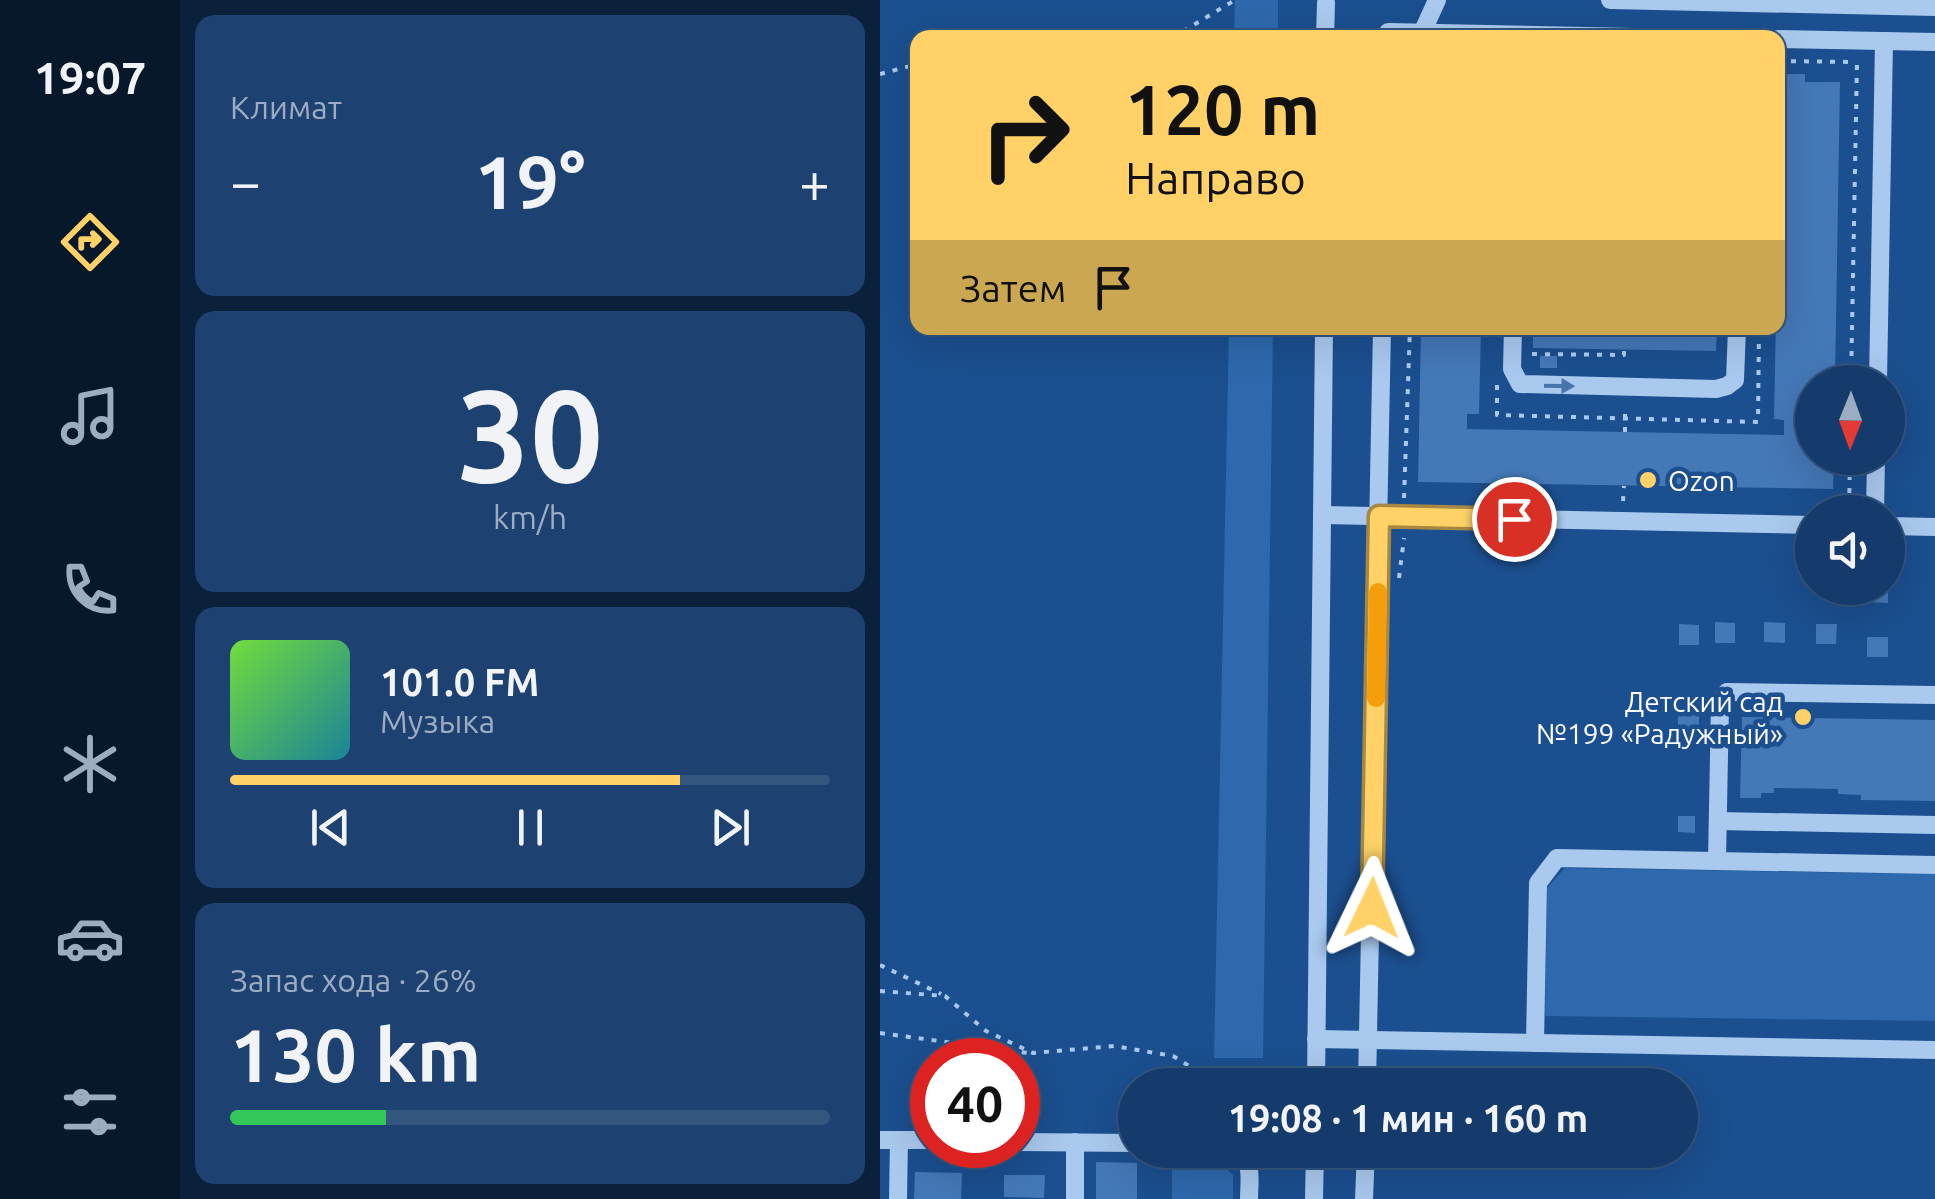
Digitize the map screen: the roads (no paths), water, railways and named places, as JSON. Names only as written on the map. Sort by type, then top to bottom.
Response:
[{"type":"street","points":[[1423,30],[1437,0]]},
{"type":"street","points":[[1610,0],[1935,7]]},
{"type":"street","points":[[1325,30],[1326,4]]},
{"type":"street","points":[[1785,39],[1935,42]]},
{"type":"street","points":[[1878,365],[1884,41]]},
{"type":"street","points":[[1316,1068],[1324,335]]},
{"type":"street","points":[[1367,1068],[1382,335]]},
{"type":"street","points":[[1513,335],[1514,376],[1520,384],[1625,387],[1727,386],[1737,372],[1738,335]]},
{"type":"street","points":[[1323,514],[1795,525]]},
{"type":"street","points":[[1905,526],[1935,527]]},
{"type":"street","points":[[1717,861],[1720,703],[1727,692],[1935,695]]},
{"type":"street","points":[[1718,821],[1935,825]]},
{"type":"street","points":[[1535,1043],[1538,884],[1557,858],[1935,865]]},
{"type":"street","points":[[1316,1039],[1935,1050]]},
{"type":"street","points":[[889,1140],[898,1199]]},
{"type":"street","points":[[1040,1142],[1118,1143]]},
{"type":"street","points":[[1075,1199],[1076,1142]]},
{"type":"street","points":[[1249,1168],[1249,1199]]},
{"type":"street","points":[[1314,1199],[1315,1168]]},
{"type":"street","points":[[1364,1199],[1365,1168]]},
{"type":"place","name":"Ozon","points":[[1648,480]]},
{"type":"place","name":"Детский сад №199 «Радужный»","points":[[1803,717]]}]
